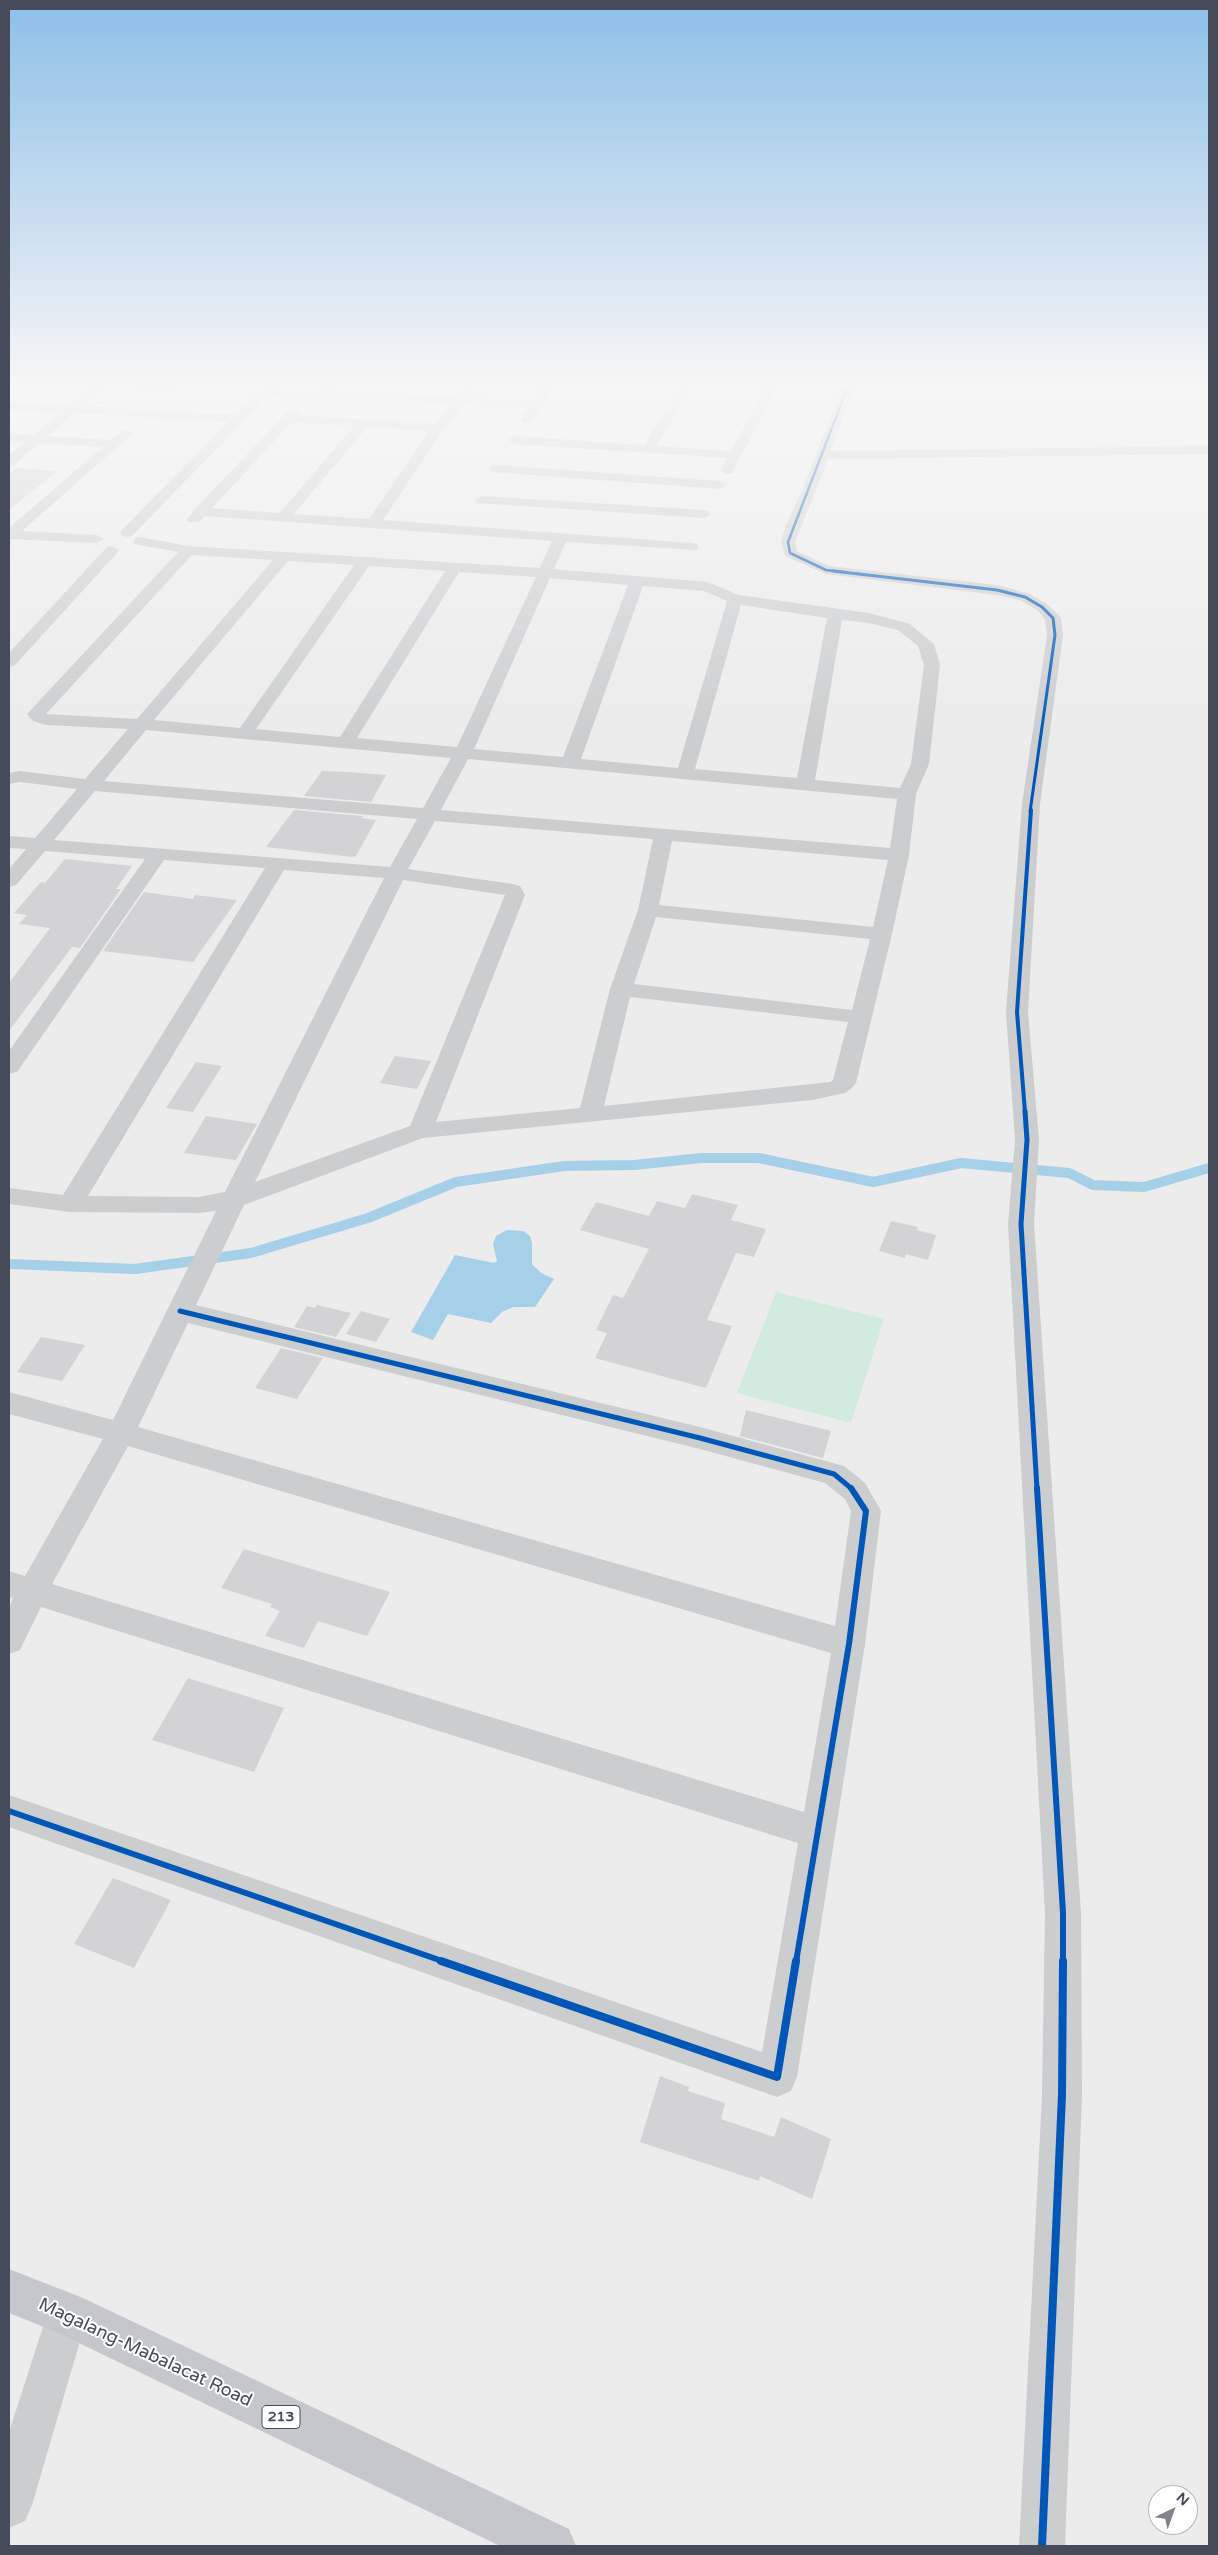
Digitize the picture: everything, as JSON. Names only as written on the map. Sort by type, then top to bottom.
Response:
[{"type":"main road","name":"Magalang-Mabalacat Road","points":[[9,2291],[67,2314],[552,2546]]},
{"type":"street","points":[[9,535],[49,500]]},
{"type":"street","points":[[9,535],[126,548],[165,500]]},
{"type":"street","points":[[212,500],[197,516],[284,517],[561,538],[691,551],[704,514],[712,500]]},
{"type":"street","points":[[284,517],[298,500]]},
{"type":"street","points":[[373,524],[389,500]]},
{"type":"street","points":[[463,531],[481,500]]},
{"type":"street","points":[[804,500],[788,542],[790,553],[826,570],[998,590],[1024,597],[1042,607],[1053,618],[1056,635],[1031,804],[1017,1012],[1027,1140],[1021,1224],[1063,1913],[1062,2095],[1042,2546]]},
{"type":"street","points":[[477,508],[704,514]]},
{"type":"street","points":[[9,1196],[70,1204],[199,1205],[234,1198],[420,1131],[812,1093],[837,1088],[844,1083],[859,1016],[882,934],[899,855],[907,794],[920,764],[932,665],[926,644],[904,627],[869,618],[835,615],[735,599],[707,587],[544,572],[454,568],[188,550],[134,537]]},
{"type":"street","points":[[9,1640],[21,1588],[121,1433],[234,1198],[396,873],[462,753],[561,538]]},
{"type":"street","points":[[50,595],[102,545]]},
{"type":"street","points":[[9,662],[102,545]]},
{"type":"street","points":[[188,550],[36,714],[46,720],[141,724],[907,794]]},
{"type":"street","points":[[9,881],[283,557]]},
{"type":"street","points":[[245,733],[364,562]]},
{"type":"street","points":[[346,742],[454,568]]},
{"type":"street","points":[[570,763],[637,581]]},
{"type":"street","points":[[685,773],[735,599]]},
{"type":"street","points":[[805,784],[835,615]]},
{"type":"street","points":[[12,775],[89,785],[664,833],[899,855]]},
{"type":"street","points":[[590,1115],[621,989],[648,910],[664,833]]},
{"type":"street","points":[[9,842],[157,856],[396,873],[503,887],[513,890],[515,895],[420,1131]]},
{"type":"street","points":[[9,1067],[157,856]]},
{"type":"street","points":[[70,1204],[278,864]]},
{"type":"street","points":[[648,910],[882,934]]},
{"type":"street","points":[[621,989],[859,1016]]},
{"type":"street","points":[[9,1811],[777,2077],[816,1832],[849,1644],[866,1511],[855,1491],[834,1474],[186,1300]]},
{"type":"street","points":[[9,1403],[121,1433],[849,1644]]},
{"type":"street","points":[[21,1588],[816,1832]]},
{"type":"street","points":[[9,2505],[67,2314]]},
{"type":"green space","points":[[776,1292],[884,1319],[851,1423],[737,1393]]},
{"type":"water","points":[[507,1230],[523,1231],[530,1236],[532,1264],[541,1273],[554,1279],[535,1307],[513,1307],[502,1312],[491,1323],[448,1314],[433,1340],[411,1332],[455,1255],[494,1263],[497,1261],[493,1244],[496,1236]]},
{"type":"building","points":[[9,500],[21,500],[9,510]]},
{"type":"building","points":[[322,771],[386,775],[371,802],[304,796]]},
{"type":"building","points":[[294,810],[363,816],[362,818],[376,820],[356,856],[352,857],[266,847]]},
{"type":"building","points":[[65,859],[132,866],[116,889],[121,889],[80,948],[72,947],[9,1031],[9,983],[50,928],[19,924],[27,915],[14,913],[41,882],[45,883]]},
{"type":"building","points":[[144,892],[193,899],[195,895],[237,900],[193,962],[103,951]]},
{"type":"building","points":[[395,1056],[431,1061],[417,1089],[380,1083]]},
{"type":"building","points":[[196,1062],[222,1066],[193,1112],[166,1108]]},
{"type":"building","points":[[206,1116],[257,1124],[236,1160],[184,1153]]},
{"type":"building","points":[[692,1194],[738,1205],[731,1220],[766,1229],[754,1257],[736,1253],[707,1320],[732,1326],[706,1388],[595,1358],[607,1333],[596,1330],[613,1295],[623,1298],[649,1249],[580,1230],[596,1202],[649,1216],[657,1201],[685,1208]]},
{"type":"building","points":[[891,1221],[918,1227],[917,1230],[936,1235],[928,1260],[906,1254],[905,1258],[879,1251]]},
{"type":"building","points":[[317,1305],[351,1313],[336,1337],[294,1327],[307,1306],[315,1308]]},
{"type":"building","points":[[361,1311],[390,1319],[376,1342],[346,1334]]},
{"type":"building","points":[[41,1337],[85,1345],[62,1381],[17,1372]]},
{"type":"building","points":[[281,1348],[323,1358],[297,1399],[255,1388]]},
{"type":"building","points":[[746,1410],[831,1431],[823,1458],[740,1436]]},
{"type":"building","points":[[244,1549],[390,1592],[367,1636],[318,1621],[304,1648],[265,1636],[280,1611],[270,1607],[272,1604],[221,1588]]},
{"type":"building","points":[[188,1678],[284,1708],[254,1772],[152,1740]]},
{"type":"building","points":[[113,1878],[171,1900],[134,1968],[74,1944]]},
{"type":"building","points":[[660,2076],[689,2087],[688,2091],[725,2103],[721,2119],[774,2137],[781,2117],[831,2139],[812,2199],[760,2176],[759,2181],[640,2142]]},
{"type":"waterway","points":[[9,1264],[135,1269],[251,1253],[368,1218],[456,1182],[564,1166],[634,1165],[701,1158],[759,1158],[873,1182],[961,1163],[1069,1173],[1093,1185],[1144,1187],[1209,1168]]},
{"type":"cycle path","points":[[804,500],[793,525],[788,542],[790,553],[826,570],[997,590],[1025,597],[1042,607],[1053,618],[1055,635],[1031,804],[1017,1012],[1027,1140],[1021,1224],[1063,1913],[1062,2095],[1042,2546]]},
{"type":"cycle path","points":[[9,1811],[777,2077],[849,1644],[866,1511],[855,1491],[834,1474],[700,1438],[180,1311]]}]
